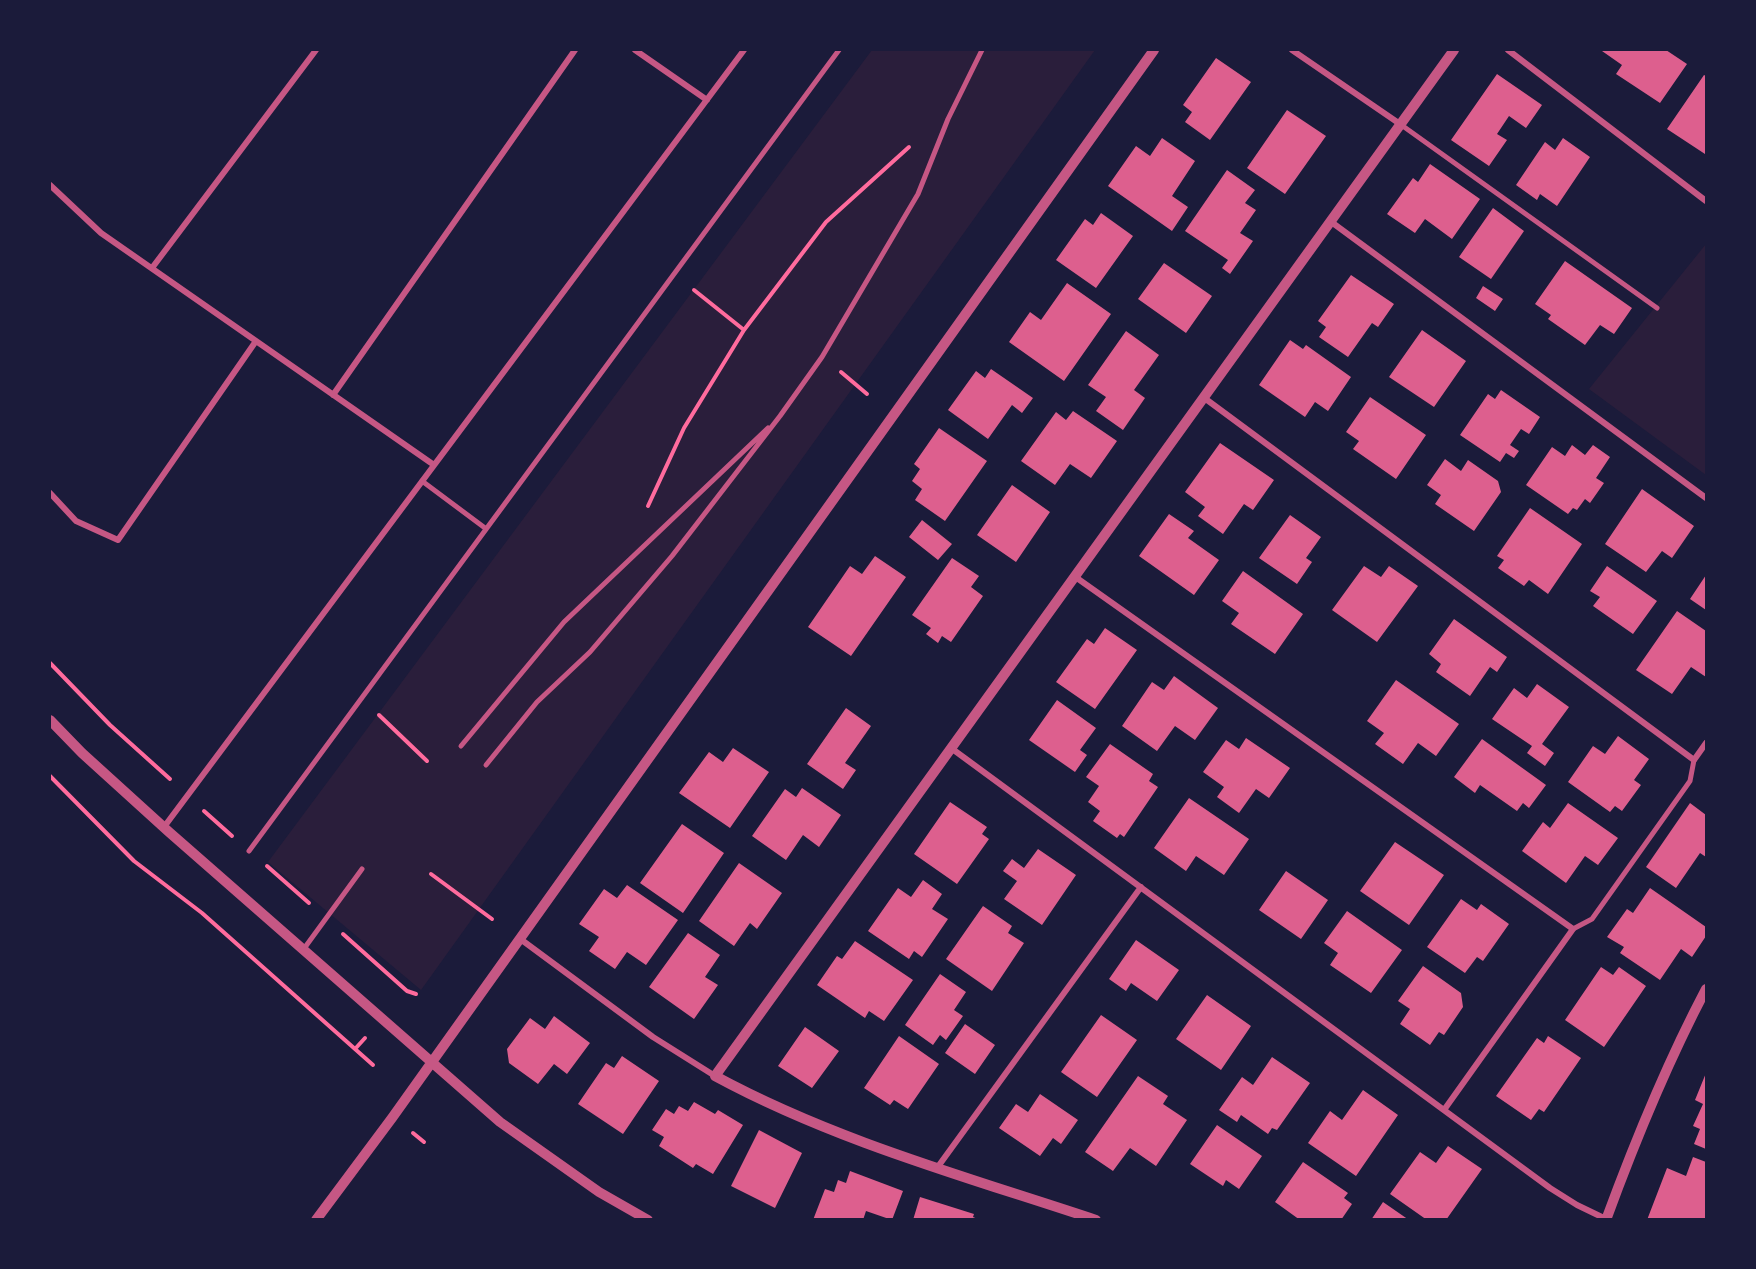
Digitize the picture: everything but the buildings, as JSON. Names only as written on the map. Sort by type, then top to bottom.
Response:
[{"type":"street","points":[[152,268],[316,50]]},
{"type":"street","points":[[333,395],[575,50]]},
{"type":"street","points":[[635,50],[706,100]]},
{"type":"street","points":[[164,827],[744,50]]},
{"type":"street","points":[[249,851],[839,50]]},
{"type":"street","points":[[486,765],[537,702],[590,652],[672,556],[780,416],[822,357],[918,194],[948,119],[982,50]]},
{"type":"street","points":[[316,1220],[1154,50]]},
{"type":"street","points":[[1292,50],[1400,124],[1657,308]]},
{"type":"street","points":[[715,1076],[1454,50]]},
{"type":"street","points":[[1508,50],[1707,201]]},
{"type":"street","points":[[50,185],[101,232],[434,465]]},
{"type":"street","points":[[1330,221],[1707,498]]},
{"type":"street","points":[[50,492],[76,521],[118,540],[256,341]]},
{"type":"street","points":[[1203,397],[1694,760]]},
{"type":"street","points":[[461,746],[564,622],[780,416]]},
{"type":"street","points":[[422,481],[485,528]]},
{"type":"street","points":[[1074,576],[1573,929]]},
{"type":"street","points":[[50,720],[82,753],[164,827],[430,1062],[519,1137],[598,1192],[648,1220]]},
{"type":"street","points":[[1444,1110],[1573,929],[1592,919],[1690,781],[1694,760],[1707,743]]},
{"type":"street","points":[[951,748],[1563,1197],[1607,1219],[1631,1153],[1657,1092],[1684,1031],[1707,989]]},
{"type":"street","points":[[303,950],[362,869]]},
{"type":"street","points":[[937,1168],[1141,887]]},
{"type":"street","points":[[519,938],[653,1037],[715,1076],[806,1121],[847,1138],[1096,1220]]},
{"type":"path","points":[[644,515],[684,428],[744,330],[826,222],[898,156],[948,119]]},
{"type":"path","points":[[694,290],[744,330]]},
{"type":"path","points":[[822,357],[867,394]]},
{"type":"path","points":[[379,715],[427,761]]},
{"type":"path","points":[[50,776],[135,861],[202,913],[373,1065]]},
{"type":"path","points":[[431,874],[492,919]]},
{"type":"shaded area","points":[[872,50],[1095,50],[421,990],[268,862]]},
{"type":"shaded area","points":[[1706,244],[1706,475],[1589,389]]}]
